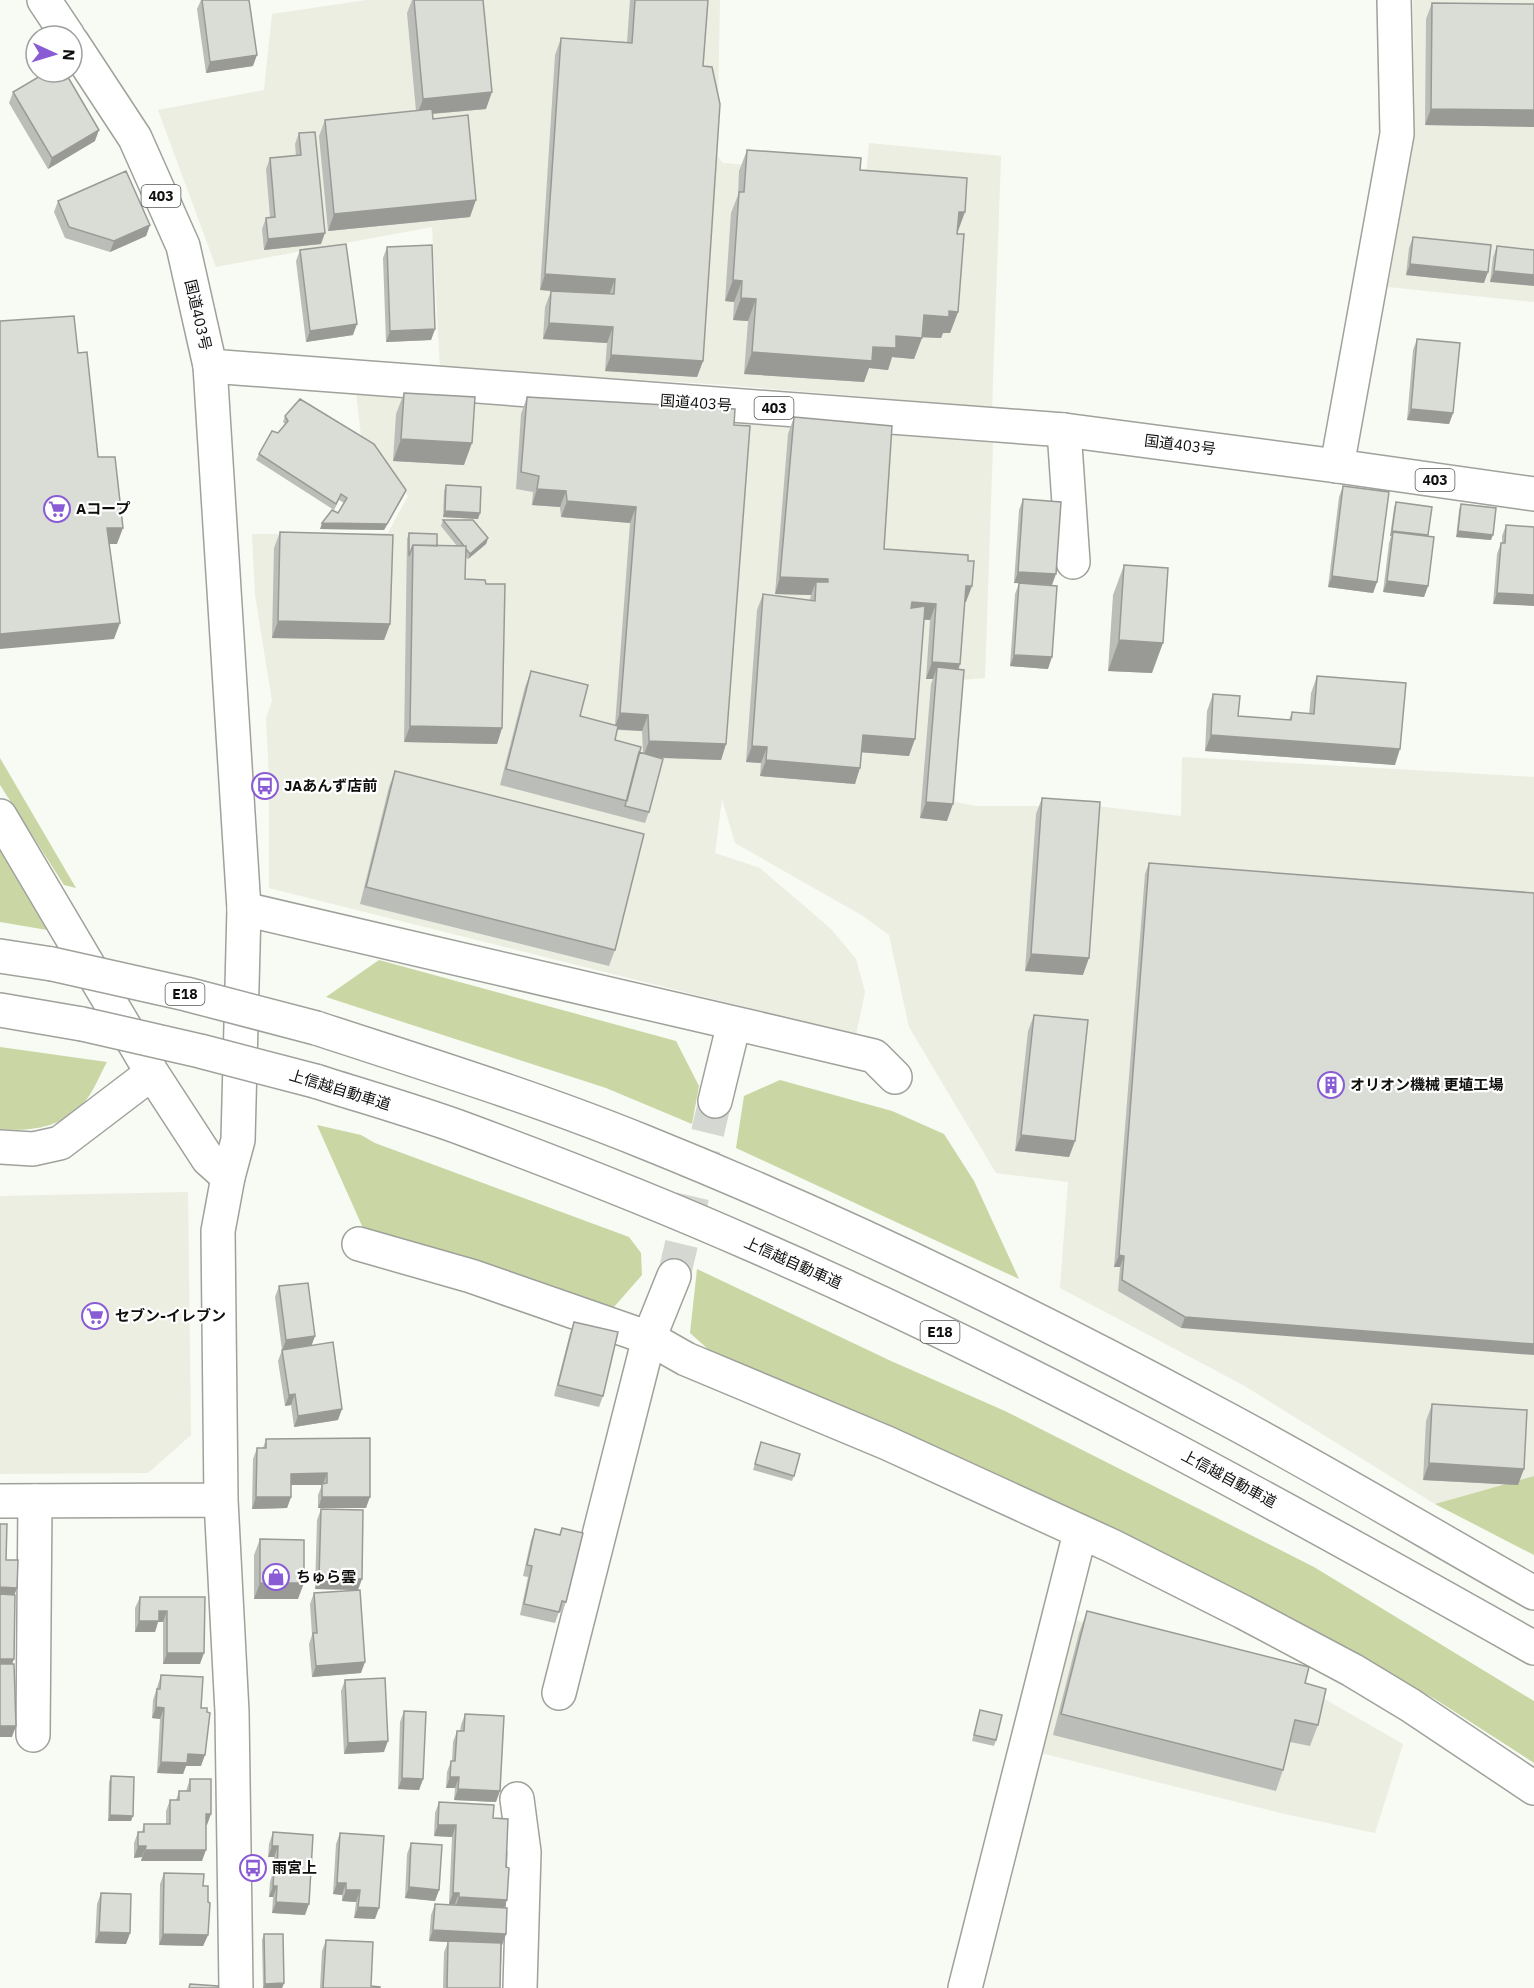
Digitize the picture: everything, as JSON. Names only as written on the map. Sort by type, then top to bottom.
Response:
[{"type":"main road","points":[[44,0],[60,24]]},
{"type":"main road","points":[[1337,466],[1397,134],[1394,0]]},
{"type":"main road","name":"国道403号","points":[[84,60],[135,138],[183,246],[210,366],[1064,430],[1534,494]]},
{"type":"main road","points":[[210,366],[244,909],[238,1140],[228,1177],[218,1231],[221,1500],[232,1712],[236,1988]]},
{"type":"main road","points":[[1064,430],[1073,562]]},
{"type":"main road","points":[[0,816],[152,1072],[208,1159],[228,1177]]},
{"type":"main road","points":[[244,909],[874,1056],[895,1077]]},
{"type":"main road","name":"E18","points":[[0,957],[52,964],[186,994],[316,1028],[483,1082],[641,1140],[927,1267],[1212,1410],[1534,1593]]},
{"type":"main road","name":"上信越自動車道","points":[[0,1010],[82,1024],[200,1051],[315,1081],[461,1128],[609,1185],[753,1245],[899,1312],[1055,1388],[1201,1463],[1534,1648]]},
{"type":"main road","points":[[716,1101],[734,1023]]},
{"type":"main road","points":[[0,1147],[33,1149],[60,1143],[152,1072]]},
{"type":"main road","points":[[359,1244],[471,1276],[648,1338],[686,1359],[887,1443],[1233,1606],[1352,1670],[1410,1705],[1534,1788]]},
{"type":"main road","points":[[559,1693],[648,1338],[674,1276]]},
{"type":"main road","points":[[0,1502],[221,1500]]},
{"type":"main road","points":[[33,1735],[35,1501]]},
{"type":"main road","points":[[965,1988],[1080,1533]]},
{"type":"main road","points":[[517,1800],[524,1852],[520,1988]]},
{"type":"shaded area","points":[[366,0],[720,0],[717,156],[723,163],[866,174],[869,143],[1001,156],[992,407],[711,384],[440,368],[432,227],[216,267],[158,110],[264,90],[272,14]]},
{"type":"shaded area","points":[[1413,0],[1534,0],[1534,302],[1388,287],[1415,130]]},
{"type":"shaded area","points":[[356,391],[993,443],[985,678],[960,680],[955,802],[975,806],[1096,806],[1181,816],[1182,757],[1534,777],[1534,1476],[1435,1504],[1243,1385],[1060,1288],[1068,1182],[996,1173],[909,1027],[889,935],[863,916],[735,843],[722,799],[715,853],[760,868],[831,929],[856,959],[865,992],[856,1035],[269,888],[269,777],[266,718],[272,701],[255,595],[252,534],[388,533],[408,496],[361,436]]},
{"type":"shaded area","name":"セブン-イレブン","points":[[188,1192],[191,1435],[148,1473],[0,1474],[0,1196]]},
{"type":"shaded area","points":[[1075,1620],[1283,1675],[1403,1744],[1375,1833],[1285,1814],[1041,1753]]},
{"type":"green space","points":[[0,758],[76,888],[64,885],[0,785]]},
{"type":"green space","points":[[0,837],[53,931],[0,922]]},
{"type":"green space","points":[[379,960],[676,1041],[699,1086],[692,1124],[606,1088],[326,997]]},
{"type":"green space","points":[[0,1047],[107,1062],[89,1096],[78,1109],[68,1116],[47,1126],[24,1130],[0,1129]]},
{"type":"green space","points":[[780,1080],[892,1111],[944,1134],[974,1181],[1019,1279],[736,1148],[744,1096]]},
{"type":"green space","points":[[317,1125],[361,1135],[375,1143],[629,1237],[641,1253],[642,1275],[614,1307],[363,1228]]},
{"type":"green space","points":[[697,1269],[891,1361],[1005,1411],[1314,1567],[1534,1701],[1534,1763],[1435,1699],[1293,1622],[985,1472],[709,1350],[690,1333]]},
{"type":"green space","points":[[1534,1476],[1534,1555],[1435,1504]]},
{"type":"building","points":[[202,0],[249,0],[257,55],[210,62]]},
{"type":"building","points":[[414,0],[483,0],[492,92],[423,99]]},
{"type":"building","points":[[635,0],[708,0],[703,66],[712,67],[720,104],[703,361],[611,355],[613,327],[549,323],[551,291],[614,294],[615,279],[545,274],[561,38],[632,43]]},
{"type":"building","points":[[1432,3],[1534,4],[1534,110],[1431,109]]},
{"type":"building","points":[[27,84],[72,84],[99,130],[52,158],[13,92]]},
{"type":"building","points":[[432,109],[433,119],[468,115],[476,200],[334,214],[325,120]]},
{"type":"building","points":[[315,132],[325,233],[268,239],[266,218],[275,217],[270,158],[301,155],[299,133]]},
{"type":"building","points":[[747,150],[861,158],[860,170],[967,178],[965,212],[959,212],[957,234],[964,234],[958,312],[949,311],[949,317],[924,315],[922,338],[896,336],[896,348],[873,347],[872,361],[752,352],[756,299],[741,298],[742,281],[733,280],[739,192],[744,192]]},
{"type":"building","points":[[126,171],[150,225],[114,241],[69,227],[58,201]]},
{"type":"building","points":[[1413,237],[1491,245],[1488,272],[1410,264]]},
{"type":"building","points":[[346,244],[357,324],[310,331],[300,250]]},
{"type":"building","points":[[432,245],[435,329],[390,331],[387,247]]},
{"type":"building","points":[[1497,246],[1534,250],[1534,275],[1494,271]]},
{"type":"building","name":"Aコープ","points":[[74,316],[78,353],[87,352],[98,457],[115,457],[123,528],[107,528],[120,623],[0,634],[0,321]]},
{"type":"building","points":[[1417,339],[1460,343],[1453,413],[1411,409]]},
{"type":"building","points":[[404,393],[475,397],[472,443],[401,439]]},
{"type":"building","points":[[527,397],[735,409],[734,425],[750,426],[726,744],[649,741],[648,715],[620,713],[636,507],[567,501],[566,491],[537,489],[539,476],[521,472]]},
{"type":"building","points":[[300,399],[374,444],[406,490],[387,524],[322,523],[332,510],[338,513],[347,498],[341,494],[336,504],[259,454],[272,431],[278,433],[288,421],[285,416]]},
{"type":"building","points":[[794,417],[892,426],[884,549],[968,555],[968,561],[974,561],[972,586],[966,586],[960,664],[932,662],[936,604],[912,602],[911,608],[925,606],[915,739],[863,735],[860,768],[766,760],[767,747],[752,746],[763,594],[815,601],[816,582],[828,582],[828,579],[780,577]]},
{"type":"building","points":[[446,485],[481,487],[480,513],[445,511]]},
{"type":"building","points":[[1343,486],[1389,492],[1377,582],[1332,576]]},
{"type":"building","points":[[1023,499],[1061,502],[1056,574],[1018,572]]},
{"type":"building","points":[[1396,502],[1432,507],[1428,535],[1392,531]]},
{"type":"building","points":[[1461,504],[1496,508],[1493,535],[1458,531]]},
{"type":"building","points":[[443,520],[473,520],[488,538],[470,554],[466,546]]},
{"type":"building","points":[[1506,525],[1534,527],[1534,595],[1497,593],[1501,543],[1505,543]]},
{"type":"building","points":[[280,532],[393,535],[390,624],[278,621]]},
{"type":"building","points":[[1393,532],[1434,537],[1428,586],[1387,581]]},
{"type":"building","points":[[409,533],[437,534],[437,546],[413,545],[409,556]]},
{"type":"building","points":[[413,545],[466,546],[465,579],[485,580],[486,584],[505,584],[502,728],[410,726]]},
{"type":"building","points":[[1124,565],[1168,568],[1163,643],[1119,640]]},
{"type":"building","points":[[1019,583],[1057,586],[1052,657],[1014,655]]},
{"type":"building","points":[[937,667],[964,670],[953,804],[926,802]]},
{"type":"building","points":[[531,671],[588,685],[580,716],[618,726],[615,740],[641,747],[627,801],[506,769]]},
{"type":"building","points":[[1317,676],[1406,683],[1400,749],[1211,735],[1213,694],[1240,696],[1238,716],[1291,720],[1292,712],[1314,714]]},
{"type":"building","points":[[639,752],[663,759],[649,812],[625,806]]},
{"type":"building","points":[[395,771],[644,834],[615,950],[366,887]]},
{"type":"building","points":[[1042,798],[1100,802],[1089,958],[1031,954]]},
{"type":"building","name":"オリオン機械 更埴工場","points":[[1149,863],[1534,893],[1534,1344],[1185,1317],[1122,1280],[1124,1256],[1119,1255]]},
{"type":"building","points":[[1034,1015],[1088,1020],[1075,1141],[1021,1135]]},
{"type":"building","points":[[308,1283],[315,1336],[286,1340],[279,1286]]},
{"type":"building","points":[[574,1322],[618,1332],[603,1396],[558,1385]]},
{"type":"building","points":[[333,1342],[342,1409],[298,1416],[295,1394],[289,1395],[282,1350]]},
{"type":"building","points":[[1432,1404],[1527,1410],[1524,1469],[1429,1463]]},
{"type":"building","points":[[370,1438],[370,1497],[322,1497],[322,1484],[327,1483],[327,1473],[291,1474],[291,1497],[256,1497],[257,1448],[266,1448],[266,1439]]},
{"type":"building","points":[[761,1442],[800,1454],[794,1476],[755,1464]]},
{"type":"building","points":[[321,1509],[363,1510],[362,1579],[319,1578]]},
{"type":"building","points":[[0,1524],[7,1524],[6,1560],[18,1560],[17,1588],[0,1587]]},
{"type":"building","points":[[562,1528],[583,1533],[566,1602],[562,1601],[559,1612],[524,1604],[532,1566],[527,1565],[535,1529],[560,1535]]},
{"type":"building","points":[[260,1539],[304,1540],[304,1583],[260,1583]]},
{"type":"building","points":[[360,1590],[365,1662],[316,1666],[313,1633],[317,1633],[314,1593]]},
{"type":"building","points":[[0,1594],[15,1595],[14,1659],[0,1659]]},
{"type":"building","points":[[140,1597],[205,1597],[204,1653],[167,1653],[167,1611],[159,1611],[159,1621],[139,1621]]},
{"type":"building","points":[[1087,1611],[1309,1667],[1305,1683],[1326,1689],[1318,1725],[1295,1720],[1283,1770],[1061,1714]]},
{"type":"building","points":[[0,1664],[14,1664],[16,1726],[0,1726]]},
{"type":"building","points":[[161,1675],[203,1677],[201,1708],[207,1708],[207,1712],[210,1713],[205,1755],[188,1754],[187,1763],[161,1762],[164,1708],[156,1707]]},
{"type":"building","points":[[385,1678],[388,1741],[348,1743],[345,1680]]},
{"type":"building","points":[[980,1710],[1002,1715],[996,1740],[974,1735]]},
{"type":"building","points":[[404,1711],[426,1712],[423,1779],[402,1778]]},
{"type":"building","points":[[465,1714],[504,1716],[500,1791],[458,1789],[459,1777],[450,1777],[451,1761],[455,1761],[457,1731],[464,1731]]},
{"type":"building","points":[[111,1776],[134,1777],[133,1816],[110,1815]]},
{"type":"building","points":[[190,1779],[211,1779],[211,1814],[206,1814],[206,1850],[145,1850],[146,1846],[138,1846],[138,1832],[144,1832],[144,1824],[170,1824],[170,1800],[179,1800],[179,1791],[190,1791]]},
{"type":"building","points":[[439,1802],[494,1805],[493,1818],[508,1819],[507,1900],[459,1897],[459,1893],[453,1893],[456,1825],[438,1825]]},
{"type":"building","points":[[273,1832],[313,1835],[309,1904],[276,1902],[277,1886],[273,1886],[274,1871],[277,1871],[278,1846],[272,1846]]},
{"type":"building","points":[[340,1833],[384,1836],[379,1908],[358,1907],[360,1890],[346,1890],[346,1883],[337,1883]]},
{"type":"building","points":[[411,1843],[442,1845],[439,1890],[409,1887]]},
{"type":"building","points":[[164,1873],[204,1874],[203,1886],[208,1886],[208,1902],[210,1903],[208,1935],[163,1934]]},
{"type":"building","points":[[101,1893],[131,1894],[130,1933],[99,1932]]},
{"type":"building","points":[[435,1904],[507,1908],[506,1934],[433,1930]]},
{"type":"building","points":[[264,1934],[283,1934],[284,1983],[265,1984]]},
{"type":"building","points":[[326,1940],[373,1942],[371,1986],[380,1988],[323,1988]]},
{"type":"building","points":[[448,1941],[501,1943],[500,1988],[447,1988]]},
{"type":"building","points":[[190,1984],[218,1986],[218,1988],[189,1988]]},
{"type":"tunnel","points":[[674,1276],[715,1101]]},
{"type":"place","name":"Aコープ","points":[[57,509]]},
{"type":"place","name":"JAあんず店前","points":[[265,786]]},
{"type":"place","name":"オリオン機械 更埴工場","points":[[1331,1085]]},
{"type":"place","name":"セブン-イレブン","points":[[95,1316]]},
{"type":"place","name":"ちゅら雲","points":[[276,1577]]},
{"type":"place","name":"雨宮上","points":[[253,1868]]}]
